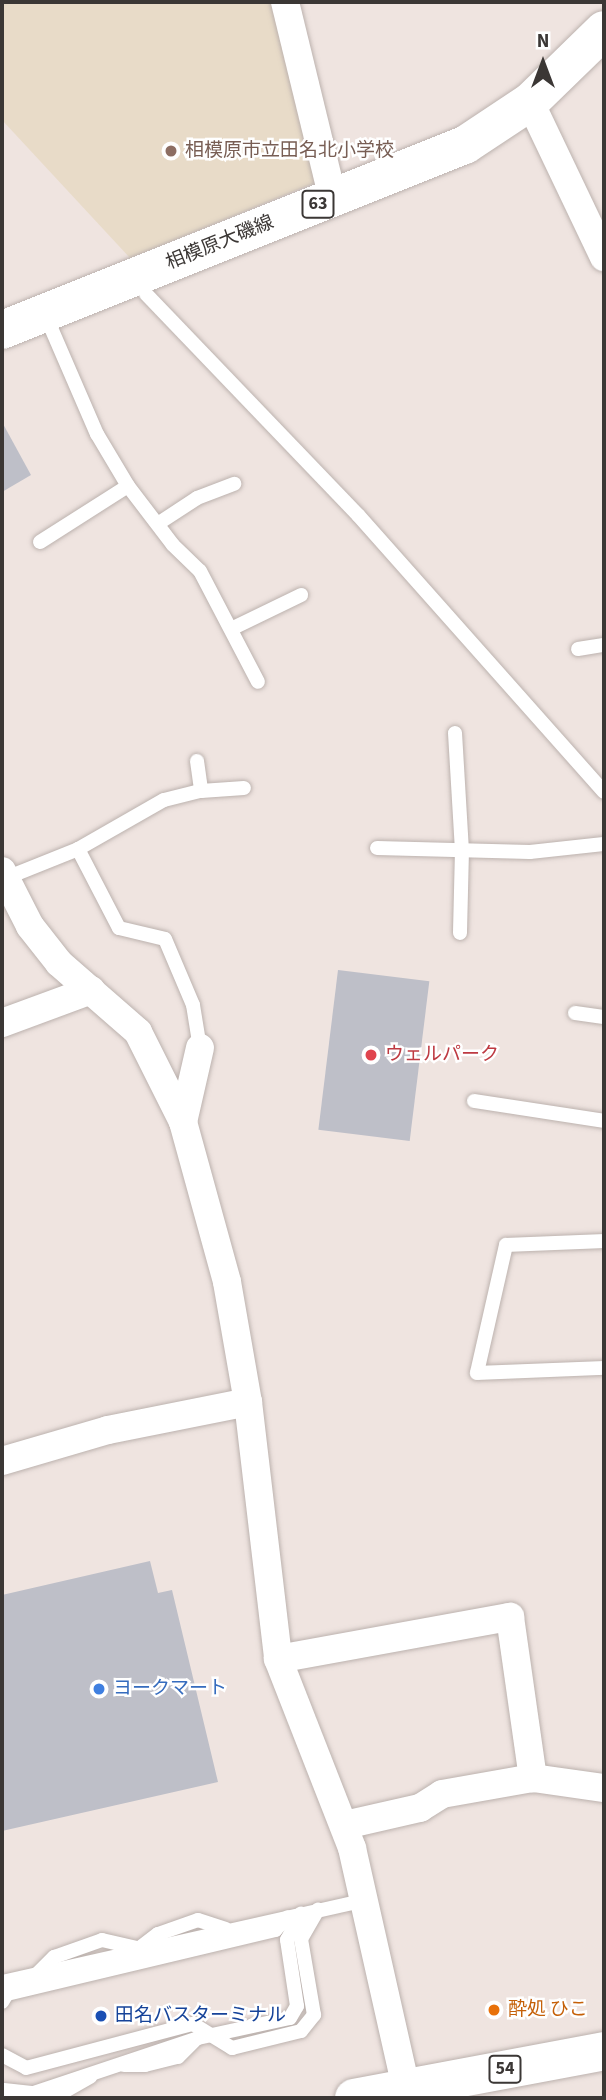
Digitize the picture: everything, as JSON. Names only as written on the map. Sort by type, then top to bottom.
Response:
[{"type":"main road","name":"相模原大磯線","points":[[2,330],[465,145],[530,102],[604,30]]},
{"type":"main road","name":"54","points":[[354,2098],[604,2051]]},
{"type":"street","points":[[285,2],[329,183]]},
{"type":"street","points":[[530,102],[604,257]]},
{"type":"street","points":[[4,874],[30,926],[59,963],[138,1032],[183,1122],[227,1282],[248,1402],[278,1659],[345,1825],[366,1900],[405,2087]]},
{"type":"street","points":[[2,1023],[91,990]]},
{"type":"street","points":[[183,1122],[200,1048]]},
{"type":"street","points":[[2,1461],[108,1430],[248,1402]]},
{"type":"street","points":[[278,1659],[510,1617],[533,1779]]},
{"type":"street","points":[[345,1825],[419,1808],[442,1794],[533,1779],[604,1788]]},
{"type":"lane","points":[[146,294],[358,515],[604,792]]},
{"type":"lane","points":[[44,312],[97,434],[128,486],[159,523],[173,545],[200,571],[258,682]]},
{"type":"lane","points":[[159,523],[197,498],[234,484]]},
{"type":"lane","points":[[40,542],[128,486]]},
{"type":"lane","points":[[231,629],[300,595]]},
{"type":"lane","points":[[578,649],[604,645]]},
{"type":"lane","points":[[455,733],[462,850],[460,933]]},
{"type":"lane","points":[[197,761],[201,791]]},
{"type":"lane","points":[[4,874],[78,849],[164,800],[201,791],[244,788]]},
{"type":"lane","points":[[377,848],[530,852],[604,845]]},
{"type":"lane","points":[[78,849],[119,929],[165,939],[193,1005],[200,1048]]},
{"type":"lane","points":[[576,1013],[604,1017]]},
{"type":"lane","points":[[474,1101],[604,1121]]},
{"type":"lane","points":[[604,1241],[506,1245],[477,1373],[604,1368]]},
{"type":"lane","points":[[3,1993],[268,1928],[295,1915],[366,1900]]},
{"type":"lane","points":[[2,2055],[26,2068],[193,2024],[204,2036],[232,2048],[301,2031],[314,2015],[301,1939],[318,1910]]},
{"type":"lane","points":[[7,2092],[34,2093],[109,2064],[204,2036],[290,2018],[297,2006],[288,1947],[295,1915]]},
{"type":"lane","points":[[3,1993],[37,1974],[140,1948],[158,1934],[198,1920],[228,1929],[268,1928],[306,1969]]},
{"type":"lane","points":[[53,2098],[109,2064]]},
{"type":"shaded area","name":"相模原市立田名北小学校","points":[[2,2],[278,2],[319,181],[130,258],[2,120]]},
{"type":"building","points":[[2,422],[31,475],[2,492]]},
{"type":"building","name":"ウェルパーク","points":[[338,970],[429,981],[410,1141],[318,1130]]},
{"type":"building","name":"ヨークマート","points":[[150,1561],[158,1593],[172,1590],[218,1782],[2,1831],[2,1595]]},
{"type":"place","name":"相模原市立田名北小学校","points":[[171,151]]},
{"type":"place","name":"ウェルパーク","points":[[371,1055]]},
{"type":"place","name":"ヨークマート","points":[[99,1689]]},
{"type":"place","name":"酔処 ひこ","points":[[494,2010]]},
{"type":"place","name":"田名バスターミナル","points":[[101,2016]]}]
